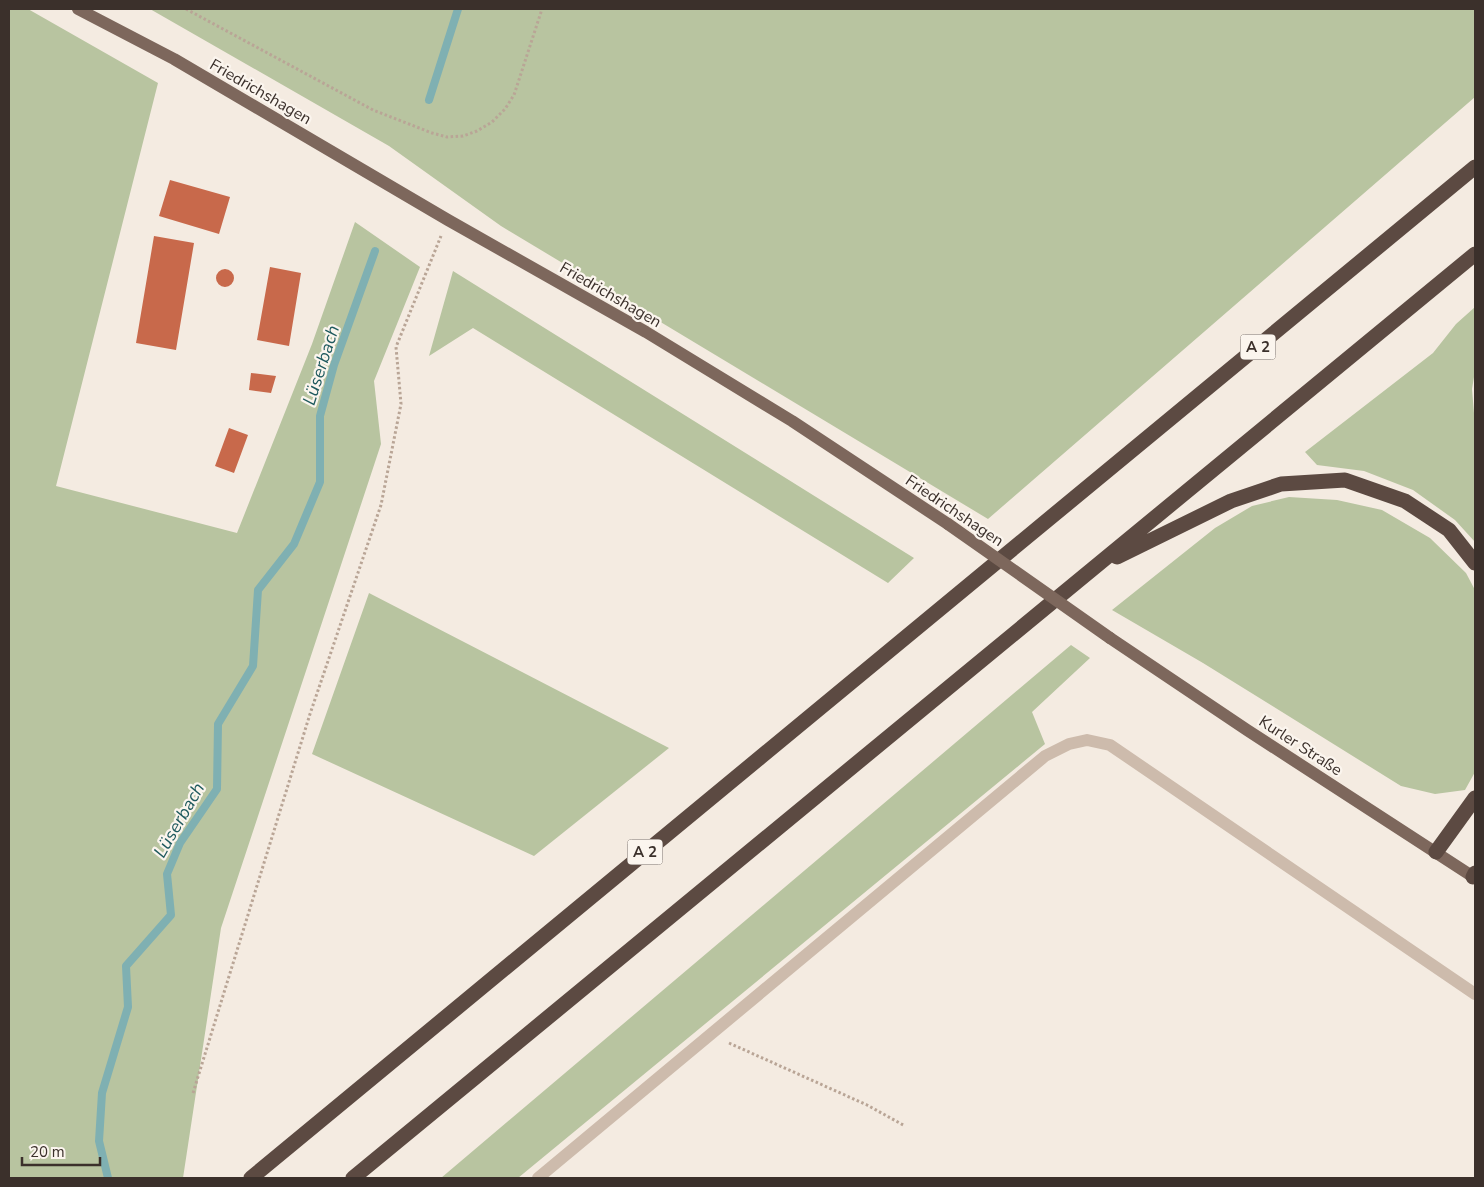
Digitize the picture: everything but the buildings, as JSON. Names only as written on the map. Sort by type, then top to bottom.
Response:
[{"type":"highway","name":"A 2","points":[[251,1178],[1475,167]]},
{"type":"highway","points":[[353,1178],[1475,254]]},
{"type":"highway","points":[[1097,566],[1231,501],[1281,484],[1345,480],[1405,501],[1449,530],[1475,563]]},
{"type":"highway","points":[[1436,852],[1475,798]]},
{"type":"main road","name":"Friedrichshagen","points":[[78,9],[174,59],[448,220],[646,332],[776,411],[948,524],[1110,638]]},
{"type":"main road","name":"Kurler Straße","points":[[1110,638],[1247,730],[1474,876]]},
{"type":"lane","points":[[538,1178],[1045,756],[1069,744],[1087,740],[1110,745],[1475,994]]},
{"type":"path","points":[[186,9],[373,110],[432,133],[448,137],[463,136],[477,131],[492,122],[505,109],[514,95],[542,9]]},
{"type":"path","points":[[193,1093],[310,714],[381,506],[401,404],[396,346],[448,220]]},
{"type":"path","points":[[710,1034],[867,1105],[905,1126]]},
{"type":"green space","points":[[9,9],[28,9],[158,83],[56,486],[237,533],[312,344],[355,222],[420,267],[374,381],[381,444],[221,928],[183,1178],[9,1178]]},
{"type":"green space","points":[[150,9],[1475,9],[1475,97],[988,519],[501,226],[389,146]]},
{"type":"green space","points":[[453,271],[914,558],[888,583],[473,328],[429,356]]},
{"type":"green space","points":[[1475,307],[1475,371],[1472,389],[1475,425],[1475,542],[1455,520],[1413,490],[1364,471],[1317,465],[1305,452],[1433,353],[1456,324]]},
{"type":"green space","points":[[1289,497],[1337,500],[1382,510],[1430,538],[1466,573],[1475,590],[1475,772],[1465,790],[1435,794],[1401,786],[1203,663],[1112,610],[1215,528],[1252,506]]},
{"type":"green space","points":[[369,593],[669,748],[534,856],[312,754]]},
{"type":"green space","points":[[1071,645],[1090,658],[1032,712],[1045,744],[518,1178],[441,1178]]},
{"type":"waterway","points":[[429,100],[458,9]]},
{"type":"waterway","name":"Lüserbach","points":[[108,1178],[99,1141],[102,1093],[128,1007],[126,966],[171,915],[167,874],[180,843],[217,789],[218,724],[253,666],[258,590],[294,544],[320,482],[320,416],[334,365],[375,251]]}]
